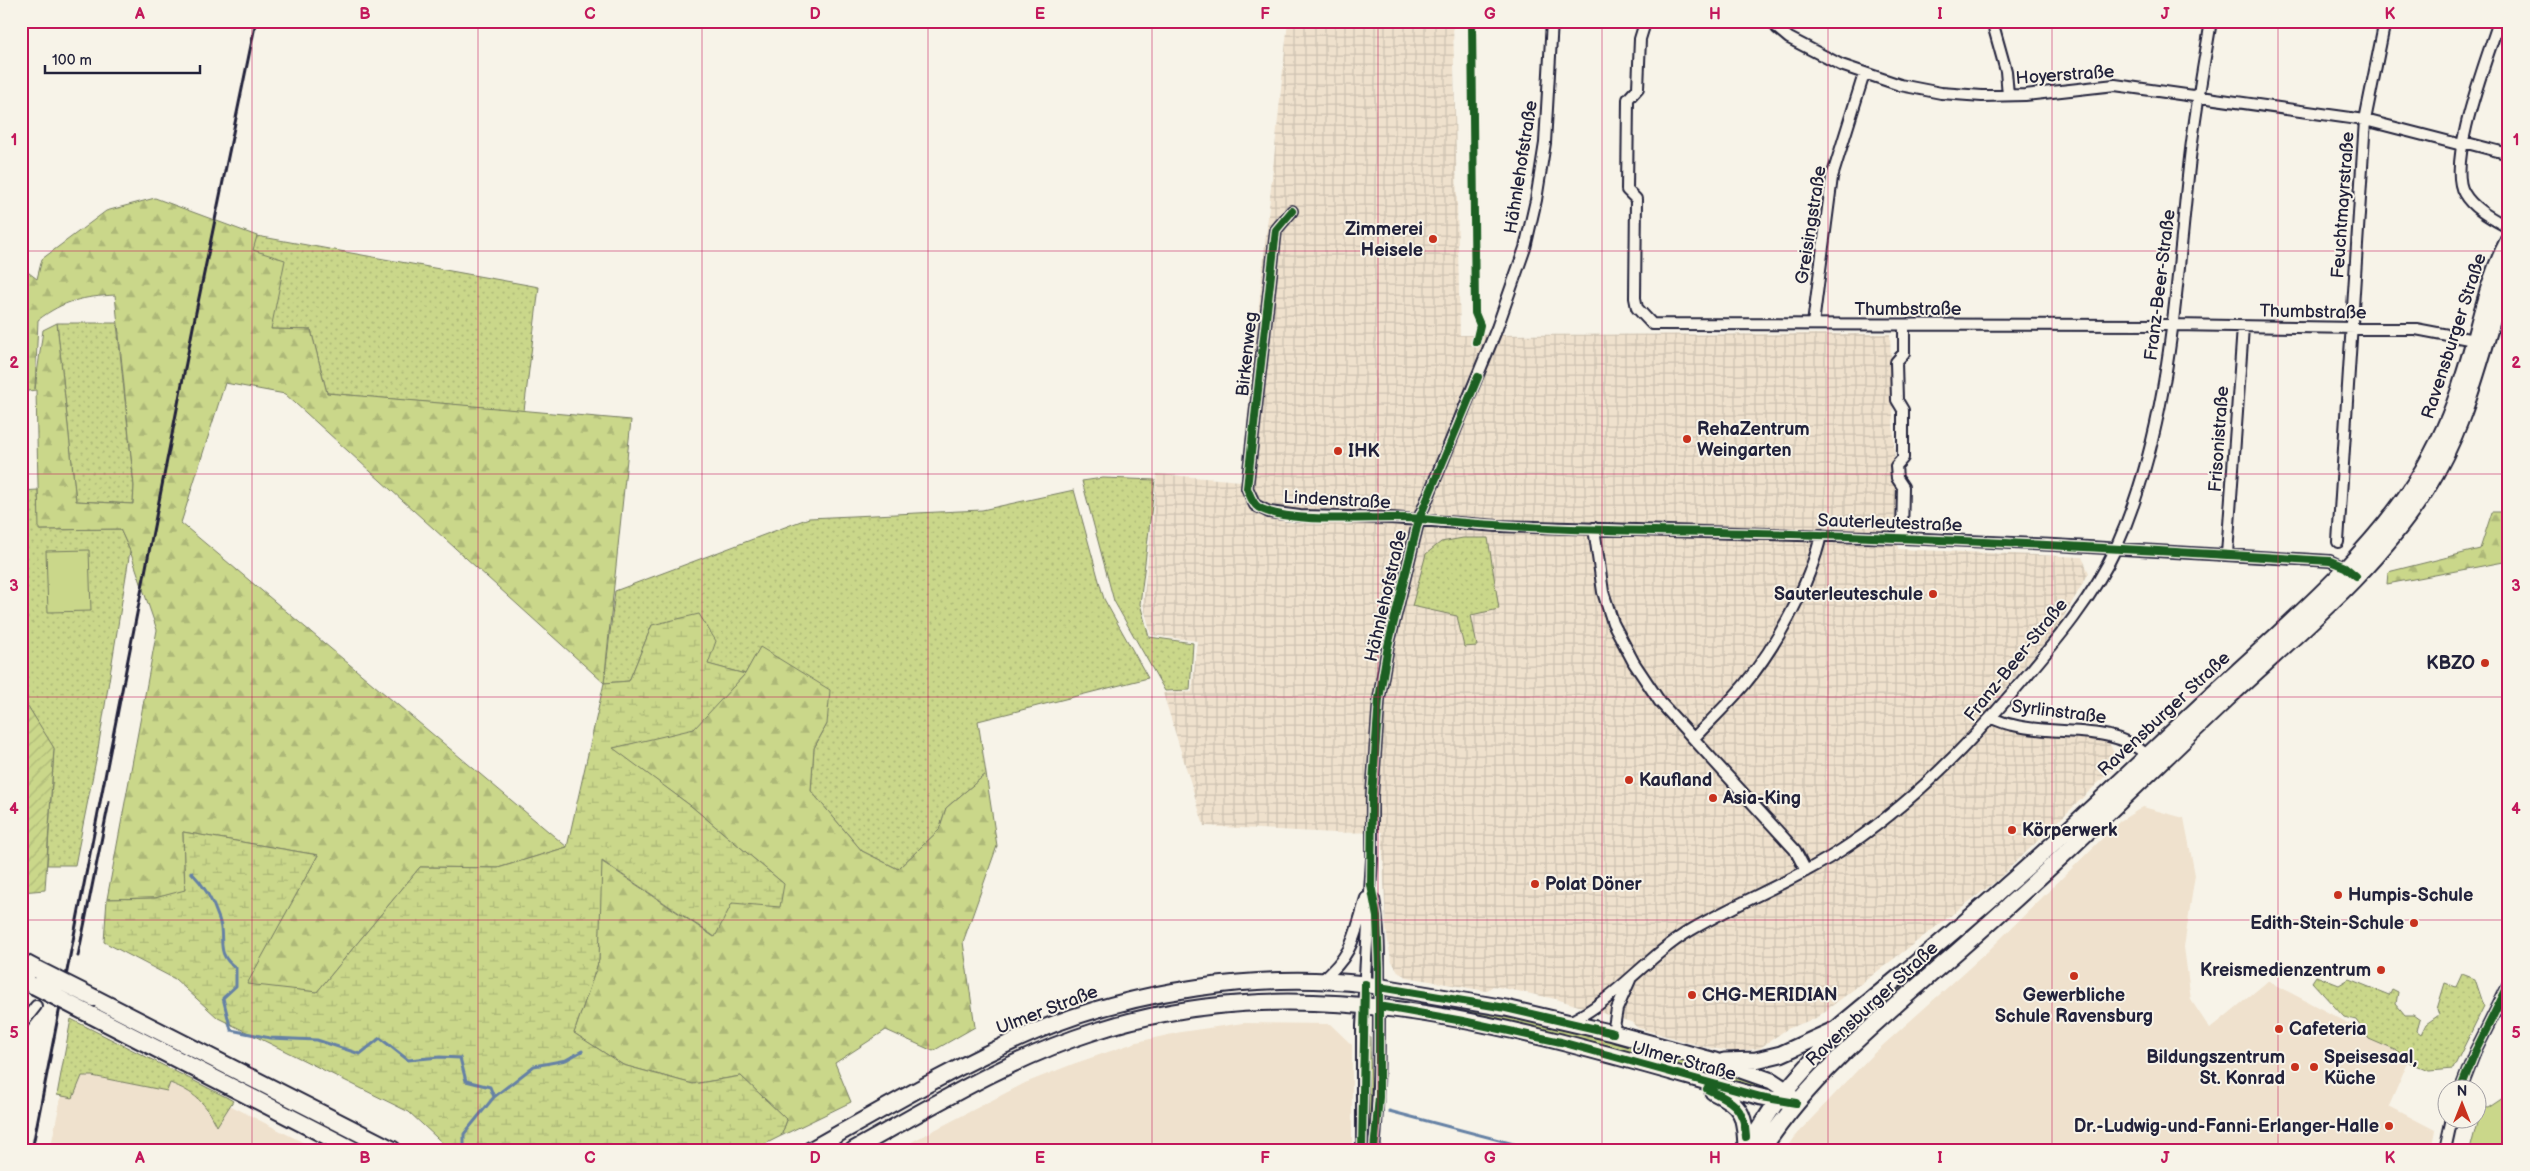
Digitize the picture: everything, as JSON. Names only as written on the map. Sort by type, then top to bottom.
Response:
[{"type":"main road","name":"Ravensburger Straße","points":[[1745,1145],[1782,1096],[1826,1045],[1836,1029],[2007,886],[2147,755],[2351,572],[2408,491],[2435,448],[2452,411],[2474,340],[2484,298],[2497,261],[2509,239]]},
{"type":"main road","name":"Ravensburger Straße","points":[[1762,1150],[1796,1103],[1850,1046],[2004,911],[2403,522],[2426,491],[2446,456],[2463,419],[2509,270]]},
{"type":"main road","points":[[21,961],[393,1150]]},
{"type":"main road","name":"Ulmer Straße","points":[[810,1150],[986,1054],[1036,1031],[1086,1013],[1139,999],[1201,988],[1258,982],[1321,982],[1372,986],[1506,1008],[1613,1033],[1715,1062],[1772,1081],[1782,1096]]},
{"type":"main road","points":[[28,983],[354,1150]]},
{"type":"main road","name":"Ulmer Straße","points":[[853,1150],[996,1072],[1044,1050],[1093,1031],[1145,1018],[1213,1005],[1255,1001],[1363,1004],[1463,1021],[1561,1042],[1678,1075],[1782,1096],[1796,1103]]},
{"type":"main road","points":[[1715,1062],[1756,1060],[1781,1054],[1836,1029]]},
{"type":"main road","points":[[1678,1075],[1732,1101],[1743,1120],[1745,1145]]},
{"type":"street","name":"Hähnlehofstraße","points":[[1370,885],[1379,699],[1388,646],[1419,519],[1494,337],[1525,248],[1545,143],[1552,21]]},
{"type":"street","name":"Hoyerstraße","points":[[1772,21],[1777,28],[1797,42],[1864,74],[1900,85],[1941,93],[2008,95],[2115,85],[2366,120],[2509,154]]},
{"type":"street","points":[[1992,21],[2006,71],[2008,95]]},
{"type":"street","name":"Franz-Beer-Straße","points":[[1569,1022],[1587,1014],[1691,930],[1806,871],[1846,847],[1888,817],[1930,782],[1991,718],[2058,639],[2087,598],[2116,548],[2141,484],[2159,412],[2174,325],[2189,165],[2210,21]]},
{"type":"street","name":"Feuchtmayrstraße","points":[[2338,542],[2366,120],[2385,21]]},
{"type":"street","points":[[2499,21],[2462,144],[2458,176],[2463,191],[2470,202],[2509,228]]},
{"type":"street","name":"Thumbstraße","points":[[1644,26],[1640,39],[1638,88],[1628,99],[1627,190],[1636,199],[1635,298],[1637,308],[1652,324],[2174,325],[2416,329],[2474,340]]},
{"type":"street","name":"Greisingstraße","points":[[1813,324],[1832,178],[1864,74]]},
{"type":"street","name":"Birkenweg","points":[[1255,505],[1247,488],[1276,230],[1292,211]]},
{"type":"street","points":[[1902,538],[1903,487],[1896,478],[1896,466],[1903,458],[1903,410],[1897,400],[1896,362],[1904,353],[1904,325]]},
{"type":"street","name":"Frisonistraße","points":[[2227,554],[2243,327]]},
{"type":"street","name":"Lindenstraße","points":[[1255,505],[1269,512],[1300,516],[1419,519]]},
{"type":"street","name":"Sauterleutestraße","points":[[1419,519],[1498,526],[1902,538],[2227,554],[2330,560],[2351,572]]},
{"type":"street","points":[[1594,528],[1603,592],[1613,623],[1634,664],[1660,702],[1794,850],[1806,871]]},
{"type":"street","points":[[1694,738],[1745,684],[1769,649],[1801,593],[1817,554],[1821,535]]},
{"type":"street","name":"Syrlinstraße","points":[[1991,718],[2014,726],[2112,736],[2129,741],[2147,755]]},
{"type":"street","points":[[1321,982],[1339,967],[1349,953],[1370,885]]},
{"type":"street","points":[[1370,885],[1372,986],[1379,1006],[1379,1097],[1374,1150]]},
{"type":"street","name":"Franz-Beer-Straße","points":[[1613,1033],[1617,1009],[1631,977]]},
{"type":"street","points":[[2464,1078],[2509,984]]},
{"type":"street","points":[[1362,1150],[1363,1004],[1372,986]]},
{"type":"street","points":[[21,1026],[36,1006]]},
{"type":"street","points":[[2445,1150],[2450,1128]]},
{"type":"shaded area","points":[[1288,21],[1453,21],[1460,335],[1890,334],[1898,549],[2082,557],[2089,573],[2057,628],[1992,704],[1994,726],[2106,737],[2119,763],[1995,882],[1816,1018],[1787,1029],[1760,1048],[1735,1052],[1705,1047],[1638,1028],[1631,1022],[1556,999],[1493,986],[1486,991],[1407,977],[1399,973],[1391,960],[1386,929],[1382,832],[1335,833],[1204,826],[1163,693],[1192,692],[1197,641],[1151,635],[1143,604],[1157,474],[1241,481]]},
{"type":"shaded area","name":"Gewerbliche Schule Ravensburg","points":[[2143,807],[2184,818],[2195,875],[2184,947],[2191,1000],[2210,1029],[2268,981],[2411,1056],[2389,1106],[2435,1130],[2431,1150],[1785,1150],[1794,1137],[1871,1056],[1987,952],[2120,821]]},
{"type":"shaded area","points":[[1243,1023],[1330,1024],[1352,1045],[1352,1150],[896,1150],[1025,1083],[1073,1064],[1137,1042],[1181,1032]]},
{"type":"shaded area","points":[[68,1064],[198,1089],[318,1150],[50,1150]]},
{"type":"green space","points":[[155,198],[257,236],[253,250],[285,260],[271,329],[311,330],[327,393],[631,420],[604,683],[285,394],[225,383],[181,523],[567,847],[498,868],[420,867],[317,992],[246,985],[318,855],[183,832],[185,891],[155,898],[107,899],[157,630],[130,551],[120,529],[39,530],[36,390],[21,392],[21,267],[37,279],[42,259],[106,211]],"holes":[[[115,295],[134,486],[133,504],[76,501],[57,323],[43,330],[35,389],[38,320],[65,304],[93,297]]]},
{"type":"green space","points":[[257,236],[539,287],[524,411],[327,393],[311,330],[271,329],[252,249]]},
{"type":"green space","points":[[57,323],[117,323],[134,486],[133,504],[76,501]]},
{"type":"green space","points":[[1103,478],[1155,480],[1140,604],[1149,637],[1193,643],[1190,690],[1165,691],[1114,601],[1082,481]]},
{"type":"green space","points":[[38,490],[40,530],[120,529],[130,551],[97,755],[75,865],[47,865],[54,749],[21,695],[21,491]]},
{"type":"green space","points":[[1074,490],[1104,599],[1148,678],[978,721],[986,774],[946,808],[939,830],[898,869],[862,851],[811,791],[814,748],[827,724],[760,648],[745,674],[707,664],[652,625],[629,681],[604,683],[615,591],[809,518],[982,510]]},
{"type":"green space","points":[[2492,512],[2509,512],[2509,561],[2387,584],[2388,572],[2480,549]]},
{"type":"green space","points":[[1463,538],[1488,538],[1499,609],[1471,615],[1477,646],[1464,647],[1457,616],[1412,606],[1426,554],[1441,542]]},
{"type":"green space","points":[[89,550],[91,611],[48,612],[46,551]]},
{"type":"green space","points":[[699,614],[716,641],[708,664],[745,674],[694,729],[613,748],[691,806],[784,884],[780,907],[732,903],[715,937],[602,861],[599,960],[574,1033],[623,1065],[693,1084],[741,1076],[787,1120],[781,1136],[753,1150],[450,1150],[409,1112],[218,1018],[175,979],[104,942],[107,899],[155,898],[185,890],[183,832],[318,855],[247,984],[317,992],[420,867],[498,868],[567,847],[604,683],[629,681],[652,625]]},
{"type":"green space","points":[[760,647],[830,690],[827,724],[814,748],[811,791],[862,851],[898,869],[939,830],[946,808],[986,774],[997,846],[963,942],[975,1027],[933,1051],[886,1030],[835,1063],[851,1102],[781,1136],[787,1120],[741,1076],[693,1084],[623,1065],[574,1033],[599,960],[601,861],[714,937],[732,903],[784,884],[691,806],[612,748],[694,728],[745,674]]},
{"type":"green space","points":[[2247,668],[2006,899],[1813,1076],[1805,1080],[1827,1052],[2003,896]]},
{"type":"green space","points":[[21,695],[54,748],[45,890],[21,892]]},
{"type":"green space","points":[[2462,974],[2475,979],[2484,1006],[2453,1069],[2429,1071],[2413,1064],[2399,1052],[2369,1039],[2356,1020],[2344,1017],[2312,982],[2316,976],[2339,985],[2349,979],[2389,995],[2392,989],[2398,992],[2396,1004],[2405,1015],[2413,1015],[2420,1020],[2417,1031],[2421,1034],[2426,1024],[2439,1015],[2437,1009],[2445,983],[2456,987]]},
{"type":"green space","points":[[1419,1003],[1561,1028],[1763,1082],[1761,1088],[1557,1034],[1418,1007]]},
{"type":"green space","points":[[71,1019],[233,1101],[217,1126],[204,1105],[193,1094],[170,1083],[167,1091],[92,1076],[82,1076],[73,1098],[57,1095]]},
{"type":"green space","points":[[1368,1036],[1370,1036],[1371,1122],[1369,1150],[1366,1150]]},
{"type":"green space","points":[[2509,1094],[2509,1150],[2470,1150],[2476,1128],[2488,1128],[2488,1108]]},
{"type":"waterway","points":[[191,872],[204,888],[214,906],[221,926],[225,957],[236,968],[236,986],[223,998],[231,1030],[270,1038],[317,1040],[360,1054],[380,1038],[408,1060],[440,1057],[460,1058],[466,1081],[490,1087],[494,1097],[464,1134],[464,1150]]},
{"type":"waterway","points":[[494,1097],[534,1066],[566,1060],[582,1051]]},
{"type":"waterway","points":[[1389,1111],[1537,1150]]},
{"type":"railway","points":[[32,1150],[195,317],[256,21]]},
{"type":"railway","points":[[78,956],[109,802]]},
{"type":"cycle path","points":[[1472,21],[1475,313],[1480,325],[1476,342]]},
{"type":"cycle path","points":[[1292,211],[1276,230],[1247,488],[1251,499],[1256,505],[1272,513],[1313,518],[1405,518],[1514,526],[1858,536],[2195,553],[2330,561],[2345,567],[2356,576]]},
{"type":"cycle path","points":[[1374,1150],[1379,1097],[1379,967],[1377,917],[1371,885],[1372,796],[1379,699],[1388,646],[1419,519],[1478,377]]},
{"type":"cycle path","points":[[1362,1150],[1365,984]]},
{"type":"cycle path","points":[[2465,1078],[2475,1052],[2509,984]]},
{"type":"cycle path","points":[[1379,987],[1506,1008],[1613,1033]]},
{"type":"cycle path","points":[[1379,1006],[1463,1021],[1561,1042],[1761,1097],[1796,1103]]},
{"type":"cycle path","points":[[1707,1089],[1730,1101],[1740,1112],[1743,1118],[1746,1137]]},
{"type":"place","name":"Zimmerei Heisele","points":[[1433,239]]},
{"type":"place","name":"RehaZentrum Weingarten","points":[[1687,439]]},
{"type":"place","name":"IHK","points":[[1338,451]]},
{"type":"place","name":"Sauterleuteschule","points":[[1933,594]]},
{"type":"place","name":"KBZO","points":[[2485,663]]},
{"type":"place","name":"Kaufland","points":[[1629,780]]},
{"type":"place","name":"Asia-King","points":[[1713,798]]},
{"type":"place","name":"Körperwerk","points":[[2012,830]]},
{"type":"place","name":"Polat Döner","points":[[1535,884]]},
{"type":"place","name":"Humpis-Schule","points":[[2338,895]]},
{"type":"place","name":"Edith-Stein-Schule","points":[[2414,923]]},
{"type":"place","name":"Kreismedienzentrum","points":[[2381,970]]},
{"type":"place","name":"Gewerbliche Schule Ravensburg","points":[[2074,976]]},
{"type":"place","name":"CHG-MERIDIAN","points":[[1692,995]]},
{"type":"place","name":"Cafeteria","points":[[2279,1029]]},
{"type":"place","name":"Bildungszentrum St. Konrad","points":[[2295,1067]]},
{"type":"place","name":"Speisesaal, Küche","points":[[2314,1067]]},
{"type":"place","name":"Dr.-Ludwig-und-Fanni-Erlanger-Halle","points":[[2389,1126]]}]
